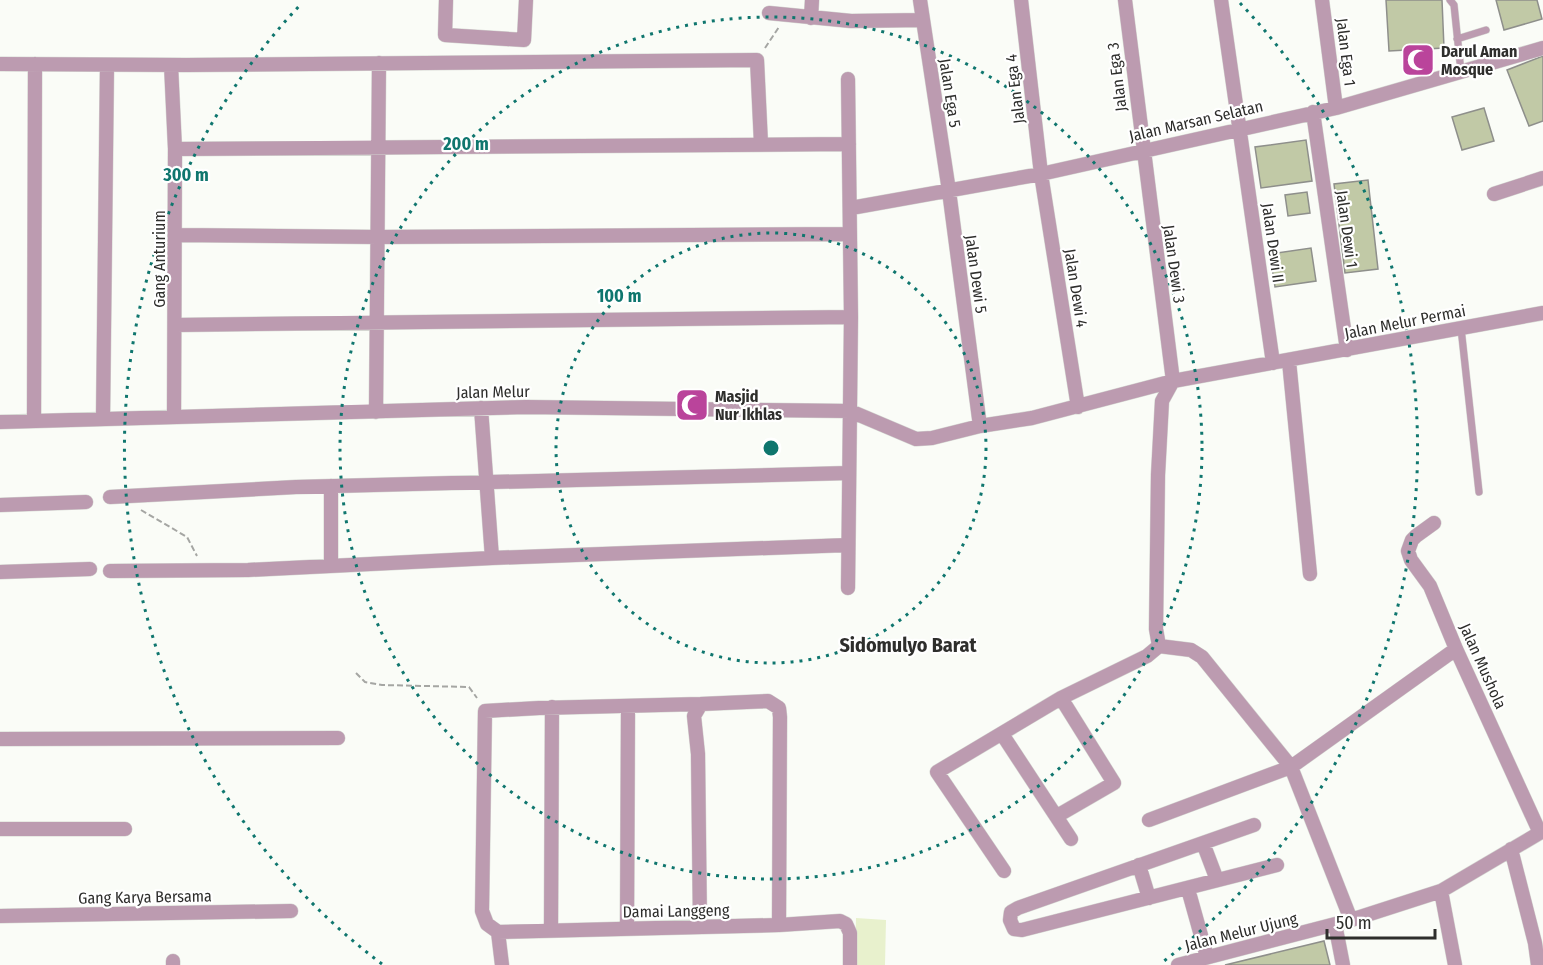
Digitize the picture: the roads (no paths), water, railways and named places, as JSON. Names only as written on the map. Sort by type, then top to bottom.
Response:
[{"type":"street","points":[[447,0],[445,35],[524,40],[525,0]]},
{"type":"street","points":[[811,18],[812,0]]},
{"type":"street","name":"Jalan Ega 5","points":[[920,0],[948,191]]},
{"type":"street","name":"Jalan Ega 4","points":[[1021,0],[1041,174]]},
{"type":"street","name":"Jalan Ega 3","points":[[1125,0],[1143,150]]},
{"type":"street","name":"Jalan Dewi II","points":[[1221,0],[1273,363]]},
{"type":"street","name":"Jalan Ega 1","points":[[1322,0],[1336,108]]},
{"type":"street","points":[[770,13],[851,21],[923,20]]},
{"type":"street","name":"Jalan Marsan Selatan","points":[[851,208],[1041,174],[1336,108],[1543,48]]},
{"type":"street","points":[[0,64],[171,65],[757,60],[761,144]]},
{"type":"street","points":[[376,412],[379,63]]},
{"type":"street","points":[[34,421],[35,64]]},
{"type":"street","points":[[103,419],[107,65]]},
{"type":"street","name":"Gang Anturium","points":[[171,65],[176,235],[174,417]]},
{"type":"street","points":[[848,79],[851,208],[848,588]]},
{"type":"street","name":"Jalan Dewi 1","points":[[1313,112],[1347,350]]},
{"type":"street","points":[[175,149],[849,144]]},
{"type":"street","name":"Jalan Dewi 3","points":[[1143,150],[1173,381]]},
{"type":"street","name":"Jalan Dewi 4","points":[[1041,174],[1078,407]]},
{"type":"street","points":[[1494,194],[1543,178]]},
{"type":"street","name":"Jalan Dewi 5","points":[[948,191],[980,426]]},
{"type":"street","points":[[176,235],[378,237],[850,234]]},
{"type":"street","name":"Jalan Melur Permai","points":[[1173,381],[1543,313]]},
{"type":"street","points":[[176,325],[851,317]]},
{"type":"street","points":[[1289,361],[1310,573]]},
{"type":"street","points":[[1160,646],[1156,629],[1158,475],[1162,401],[1173,381]]},
{"type":"street","name":"Jalan Melur","points":[[0,422],[481,408],[849,411],[916,439],[933,438],[980,426],[1032,418],[1173,381]]},
{"type":"street","points":[[481,408],[492,558]]},
{"type":"street","points":[[110,497],[331,486],[486,484],[849,473]]},
{"type":"street","points":[[331,486],[331,566]]},
{"type":"street","points":[[0,505],[86,502]]},
{"type":"street","name":"Jalan Mushola","points":[[1434,523],[1412,540],[1408,551],[1411,560],[1430,586],[1456,649],[1541,832]]},
{"type":"street","points":[[110,571],[248,570],[492,558],[848,545]]},
{"type":"street","points":[[0,572],[90,569]]},
{"type":"street","points":[[1004,871],[937,772],[1061,698],[1147,656],[1160,646],[1191,650],[1203,657],[1291,767],[1351,920]]},
{"type":"street","points":[[1149,820],[1291,767],[1456,649]]},
{"type":"street","points":[[1057,816],[1114,783],[1061,698]]},
{"type":"street","points":[[502,965],[498,932],[487,924],[482,911],[485,711],[768,701],[779,708],[779,925]]},
{"type":"street","points":[[700,704],[694,716],[698,754],[700,926]]},
{"type":"street","points":[[551,930],[552,707]]},
{"type":"street","points":[[627,928],[628,707]]},
{"type":"street","points":[[1002,734],[1071,839]]},
{"type":"street","points":[[0,739],[338,738]]},
{"type":"street","points":[[1254,825],[1018,908],[1011,912],[1010,920],[1014,929],[1022,930],[1277,865]]},
{"type":"street","points":[[0,829],[125,829]]},
{"type":"street","name":"Jalan Melur Ujung","points":[[1178,965],[1351,920],[1441,891],[1541,832]]},
{"type":"street","points":[[1203,843],[1217,880]]},
{"type":"street","points":[[1511,849],[1538,965]]},
{"type":"street","points":[[1139,865],[1149,898]]},
{"type":"street","points":[[1188,889],[1207,957]]},
{"type":"street","points":[[1441,891],[1455,965]]},
{"type":"street","name":"Gang Karya Bersama","points":[[0,916],[291,911]]},
{"type":"street","name":"Damai Langgeng","points":[[498,932],[779,925],[840,921],[846,924],[850,933],[849,965]]},
{"type":"street","points":[[1335,924],[1343,965]]},
{"type":"lane","points":[[1450,0],[1454,5],[1461,72]]},
{"type":"lane","points":[[1457,39],[1486,30]]},
{"type":"lane","points":[[1461,328],[1479,492]]},
{"type":"place","name":"Darul Aman Mosque","points":[[1418,60]]},
{"type":"place","name":"Masjid Nur Ikhlas","points":[[692,405]]},
{"type":"district","name":"Sidomulyo Barat","points":[[908,645]]}]
